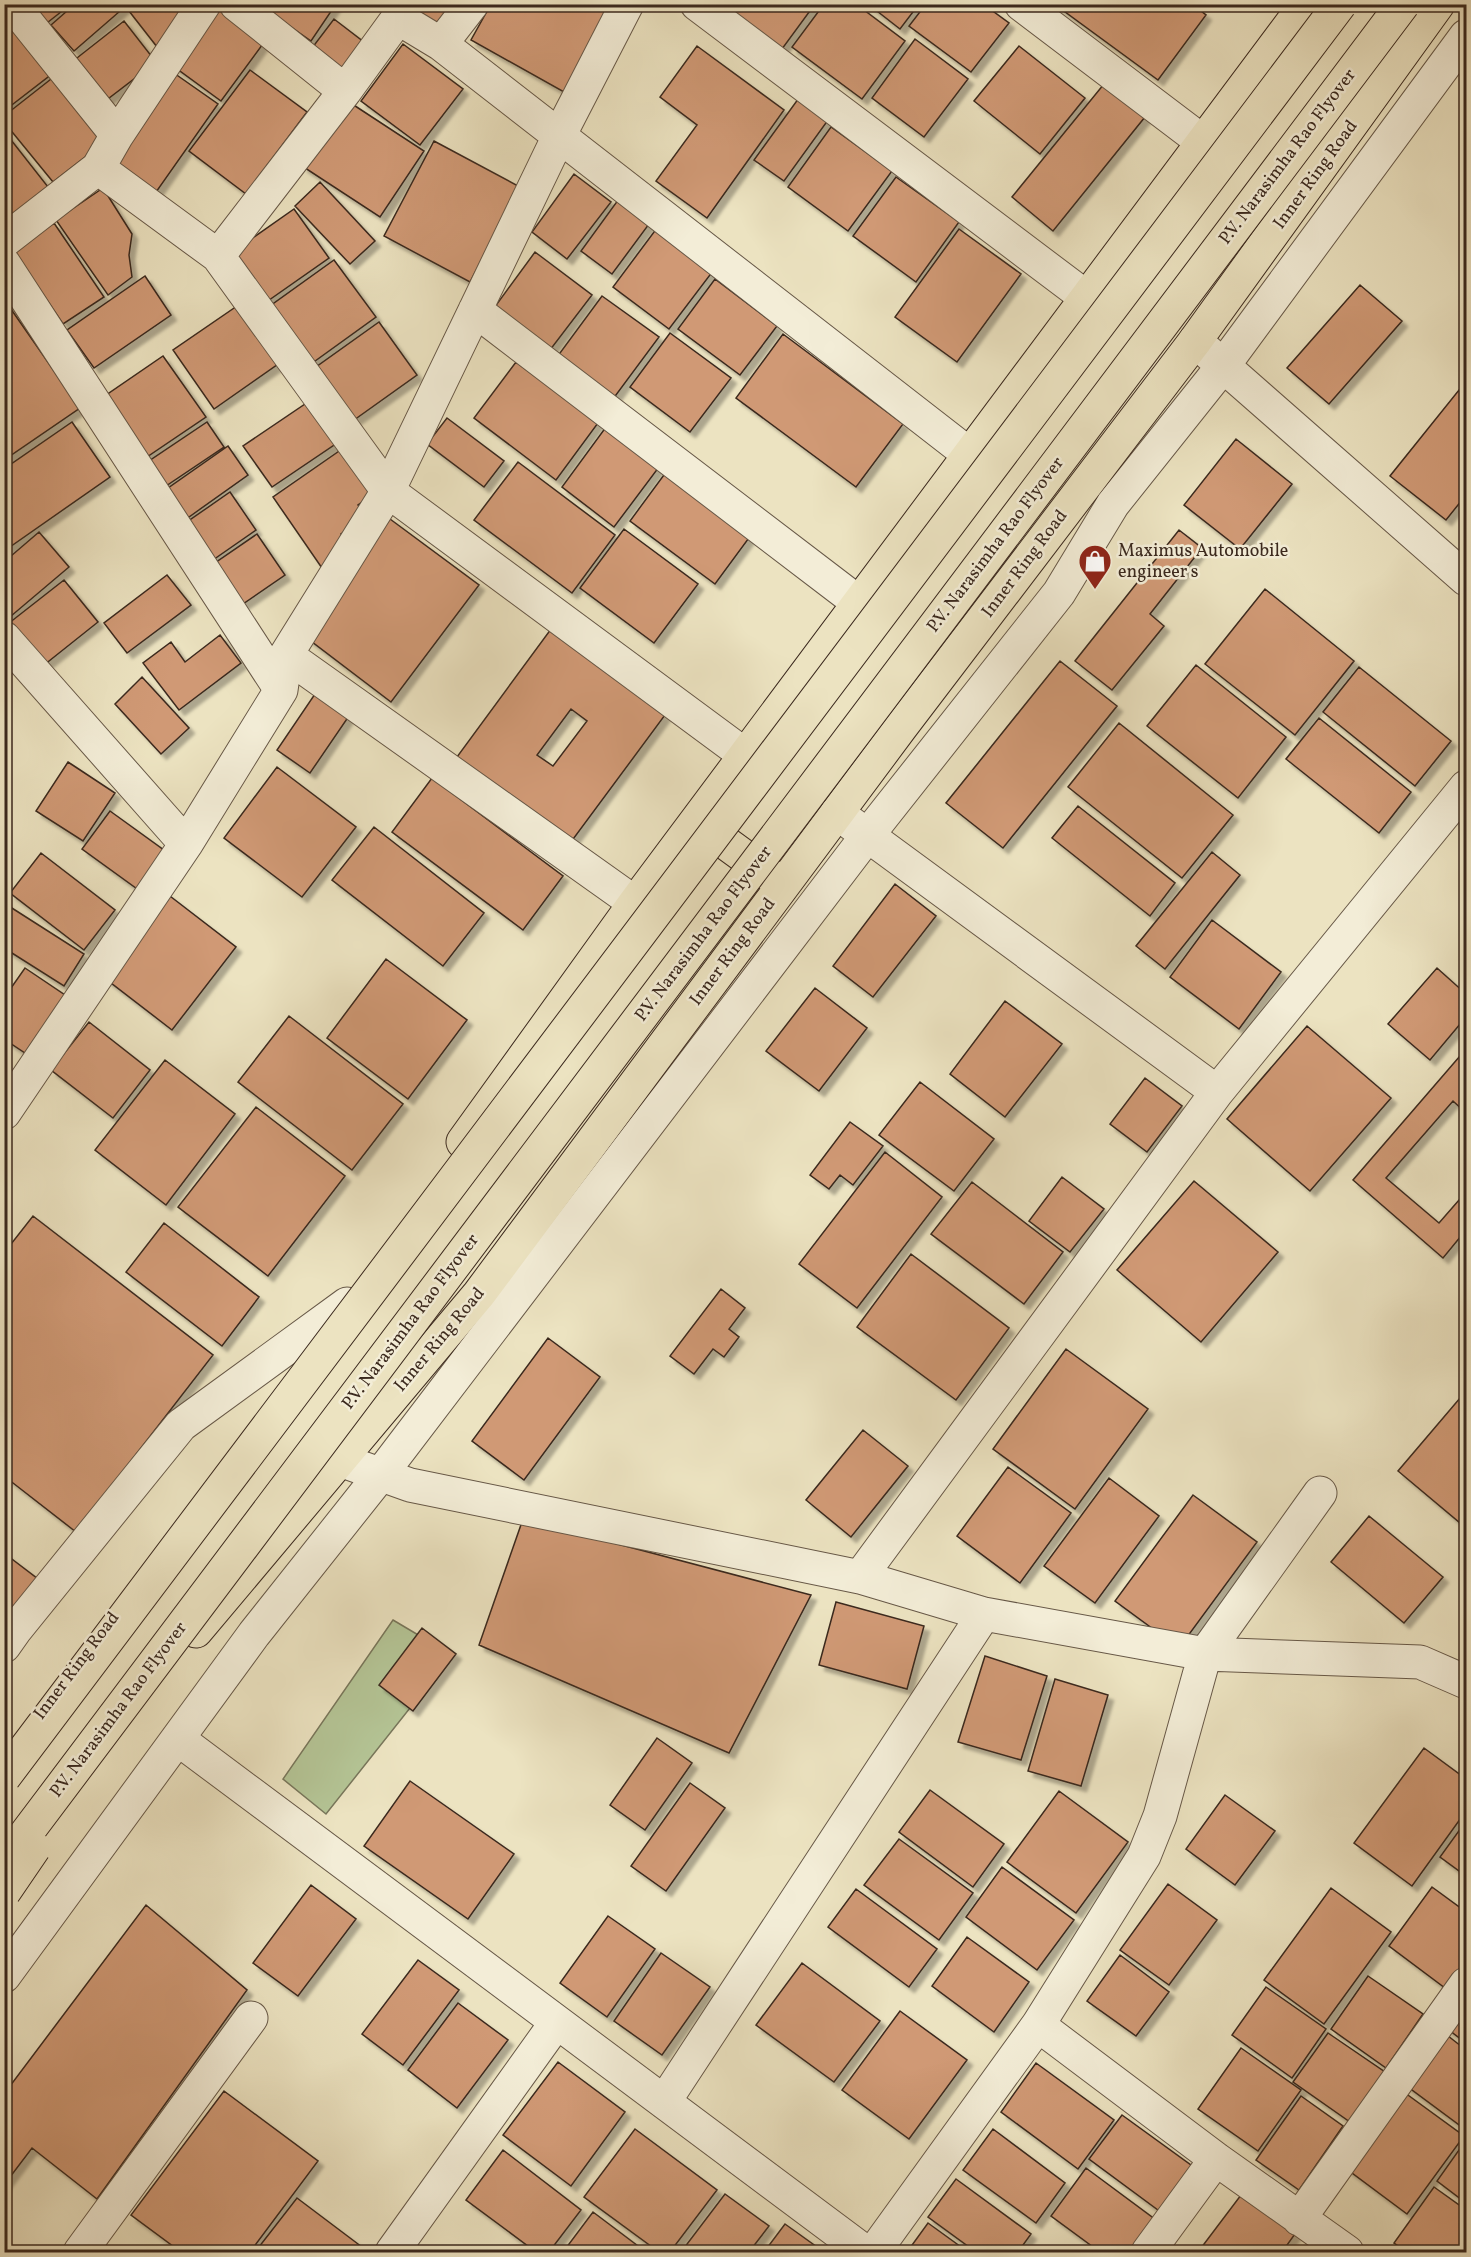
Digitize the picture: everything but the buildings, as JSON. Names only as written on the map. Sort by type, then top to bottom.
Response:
[{"type":"main road","name":"Inner Ring Road","points":[[4,1763],[347,1304],[635,903],[1306,4]]},
{"type":"main road","points":[[4,1777],[1340,4]]},
{"type":"main road","name":"P.V. Narasimha Rao Flyover","points":[[4,1863],[1403,4]]},
{"type":"main road","name":"Inner Ring Road","points":[[4,1882],[135,1705],[479,1294],[837,813],[1195,341],[1438,4]]},
{"type":"main road","points":[[697,822],[783,885]]},
{"type":"main road","points":[[4,1757],[145,1589]]},
{"type":"main road","points":[[4,1892],[187,1620]]},
{"type":"street","points":[[12,4],[117,135]]},
{"type":"street","points":[[4,241],[98,168],[117,135],[204,4]]},
{"type":"street","points":[[236,4],[345,91]]},
{"type":"street","points":[[441,44],[472,4]]},
{"type":"street","points":[[4,1113],[186,844],[281,690],[286,655],[388,491],[559,136],[627,4]]},
{"type":"street","points":[[697,4],[1087,298]]},
{"type":"street","points":[[1021,4],[1203,142]]},
{"type":"street","points":[[218,256],[398,18],[441,44],[970,455]]},
{"type":"street","points":[[4,1976],[254,1634],[381,1474],[867,836],[1059,593],[1113,504],[1224,366],[1467,36]]},
{"type":"street","points":[[98,168],[218,256],[388,491],[745,755]]},
{"type":"street","points":[[4,264],[281,690]]},
{"type":"street","points":[[475,310],[859,603]]},
{"type":"street","points":[[1195,341],[1467,579]]},
{"type":"street","points":[[4,638],[186,844]]},
{"type":"street","points":[[286,655],[635,903]]},
{"type":"street","points":[[860,1577],[1217,1092],[1467,787]]},
{"type":"street","points":[[837,813],[1217,1092]]},
{"type":"street","points":[[4,1646],[182,1425],[347,1304]]},
{"type":"street","points":[[340,1460],[410,1485],[860,1577],[984,1614],[1206,1654],[1420,1662],[1467,1682]]},
{"type":"street","points":[[874,2253],[1038,2025],[1144,1856],[1160,1816],[1206,1654],[1301,1516],[1320,1493]]},
{"type":"street","points":[[664,2102],[984,1614]]},
{"type":"street","points":[[178,1739],[865,2253]]},
{"type":"street","points":[[1299,2219],[1467,1984]]},
{"type":"street","points":[[80,2253],[251,2018]]},
{"type":"street","points":[[392,2253],[556,2023]]},
{"type":"street","points":[[1038,2025],[1216,2159],[1347,2253]]},
{"type":"street","points":[[1148,2253],[1216,2159]]},
{"type":"green space","points":[[393,1620],[452,1655],[326,1814],[283,1779]]},
{"type":"place","name":"Maximus Automobile engineer s","points":[[1095,590]]}]
